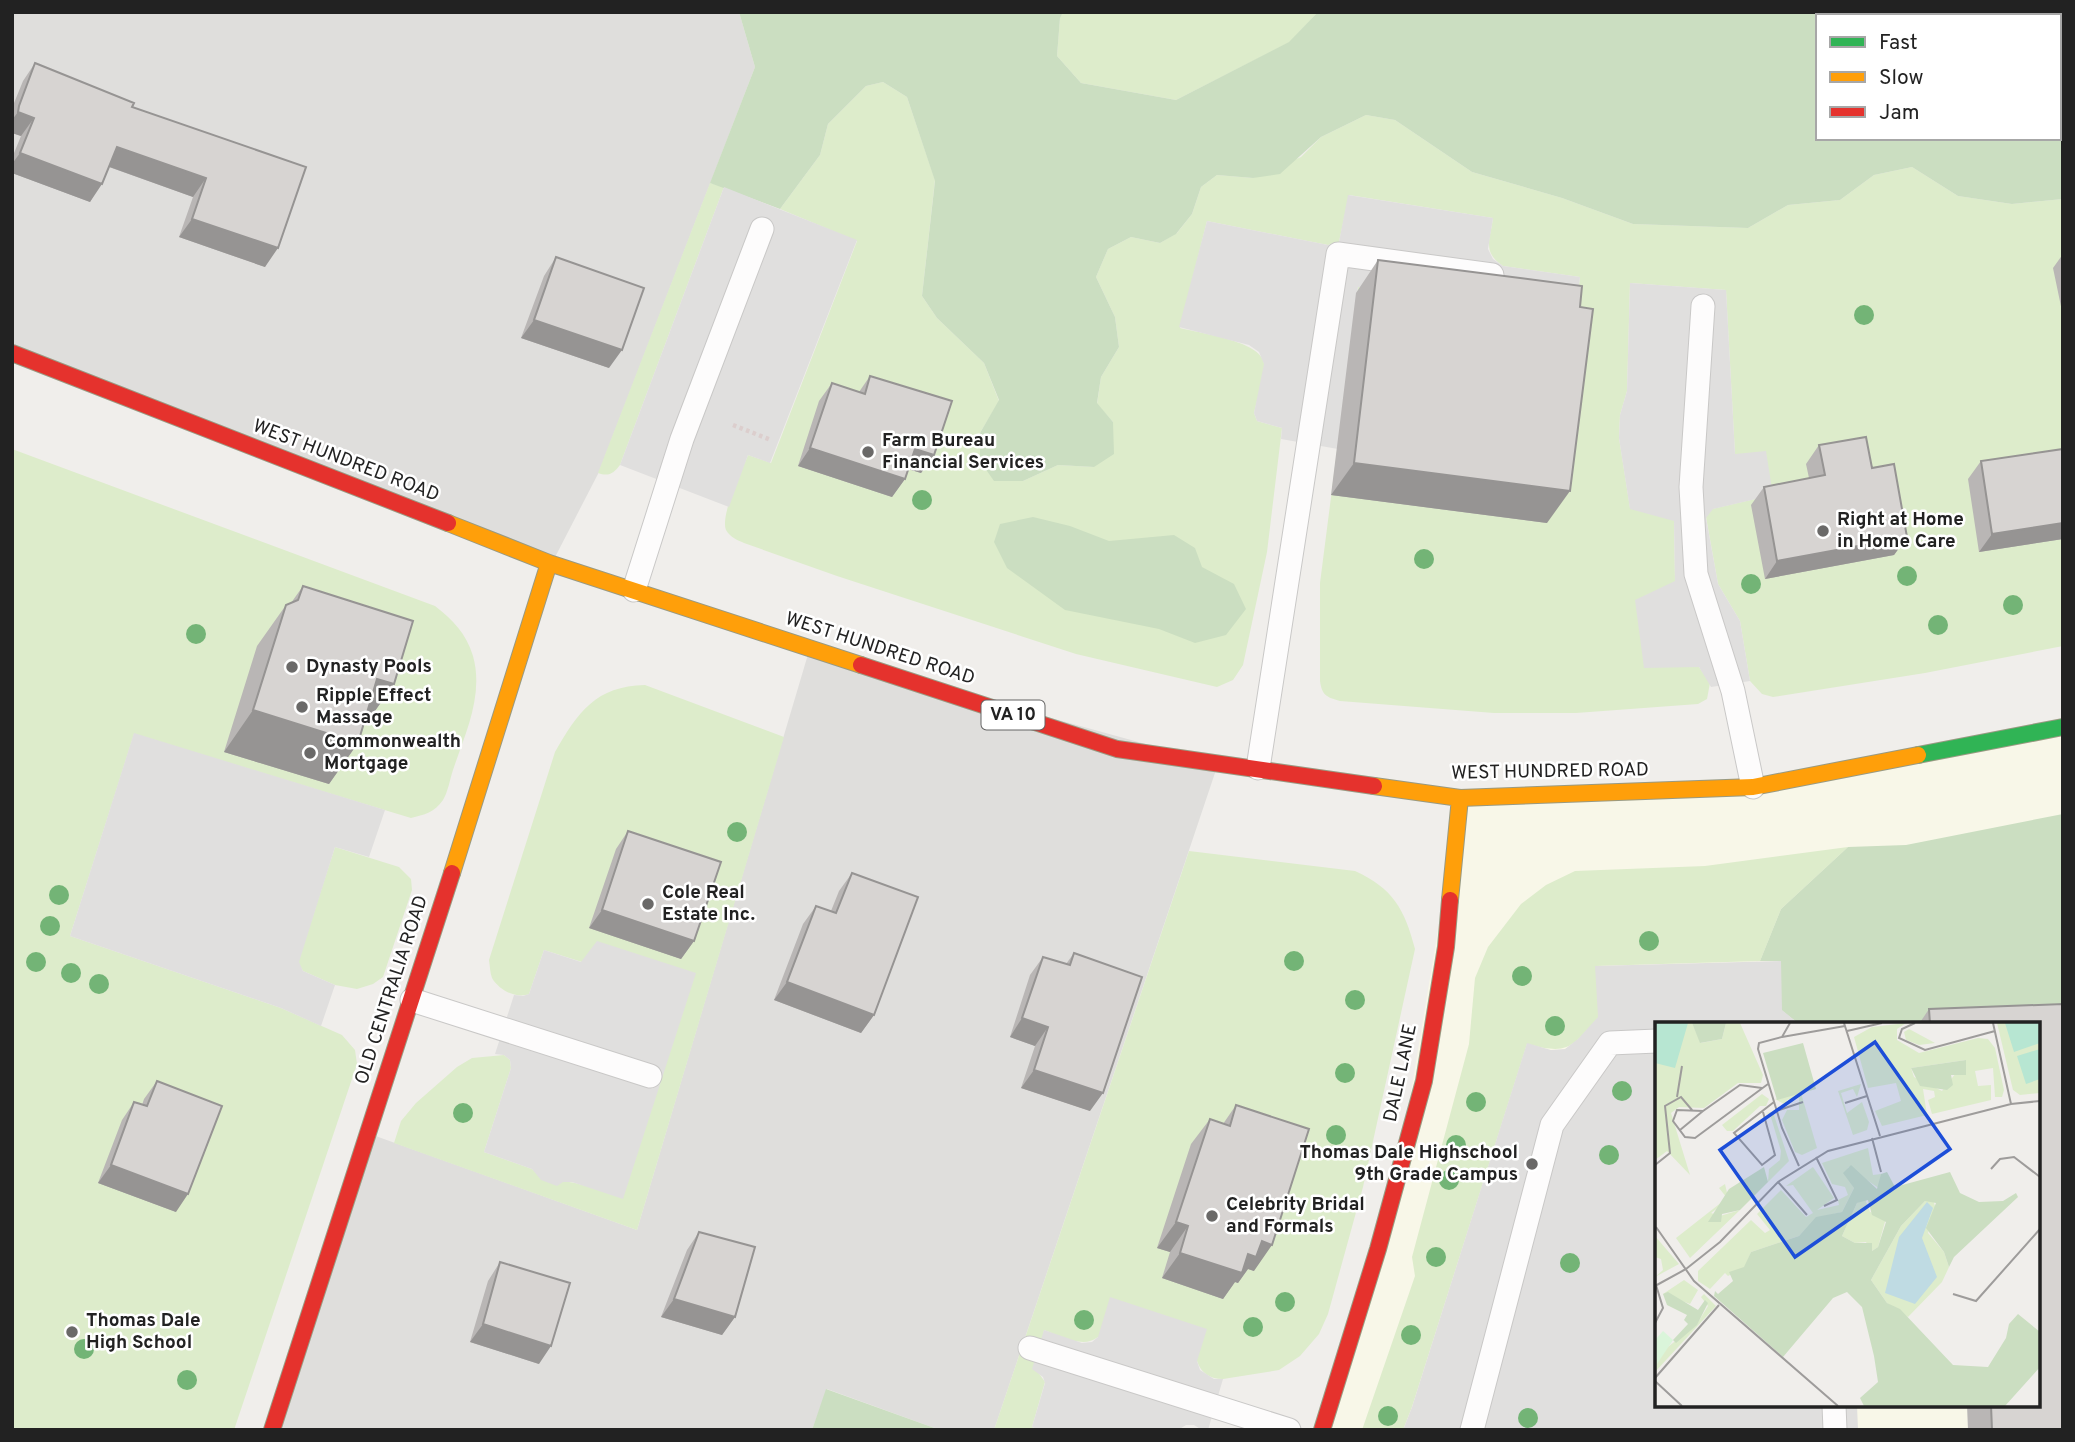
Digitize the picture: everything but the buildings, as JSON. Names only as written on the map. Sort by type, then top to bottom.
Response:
[{"type":"main road","name":"WEST HUNDRED ROAD","points":[[12,353],[549,562],[1117,749],[1460,798],[1753,787],[2063,727]]},
{"type":"main road","name":"OLD CENTRALIA ROAD","points":[[272,1430],[412,1000],[549,562]]},
{"type":"main road","name":"DALE LANE","points":[[1322,1430],[1378,1249],[1424,1081],[1446,947],[1460,798]]},
{"type":"lane","points":[[634,590],[682,439],[762,229]]},
{"type":"lane","points":[[1258,768],[1338,254],[1495,275]]},
{"type":"lane","points":[[1703,306],[1691,487],[1696,574],[1733,691],[1753,787]]},
{"type":"lane","points":[[412,1000],[650,1076]]},
{"type":"lane","points":[[1472,1430],[1552,1125],[1610,1043],[1655,1041]]},
{"type":"lane","points":[[1030,1348],[1290,1430]]},
{"type":"lane","points":[[1834,1407],[1836,1430]]},
{"type":"shaded area","points":[[12,12],[739,12],[755,67],[599,472],[552,563],[12,351]]},
{"type":"shaded area","points":[[724,187],[857,240],[770,463],[748,455],[729,507],[620,465]]},
{"type":"shaded area","points":[[1348,195],[1493,218],[1488,249],[1493,259],[1503,266],[1580,277],[1575,315],[1358,287],[1338,449],[1281,439],[1282,428],[1257,421],[1254,413],[1264,364],[1259,352],[1249,345],[1179,327],[1207,221],[1328,245],[1339,242]]},
{"type":"shaded area","points":[[1630,283],[1726,290],[1735,454],[1766,451],[1773,495],[1713,509],[1706,518],[1718,584],[1740,621],[1750,681],[1711,687],[1699,667],[1644,668],[1635,600],[1675,581],[1674,521],[1630,509],[1619,438],[1620,415],[1627,391]]},
{"type":"shaded area","points":[[809,651],[1218,764],[994,1430],[940,1430],[827,1389],[812,1430],[274,1430],[370,1134],[637,1230]]},
{"type":"shaded area","points":[[134,733],[385,810],[369,857],[335,847],[299,962],[303,971],[335,985],[321,1026],[281,1008],[70,936]]},
{"type":"shaded area","name":"Thomas Dale Highschool 9th Grade Campus","points":[[2063,733],[2063,1430],[1325,1430],[1385,1248],[1460,798],[1759,792]]},
{"type":"shaded area","points":[[597,941],[696,973],[623,1199],[572,1182],[563,1182],[557,1186],[541,1180],[532,1169],[484,1152],[511,1068],[510,1060],[504,1055],[495,1054],[514,995],[529,994],[544,950],[581,962]]},
{"type":"shaded area","points":[[1781,961],[1782,1010],[1797,1022],[1655,1022],[1655,1407],[1857,1407],[1858,1430],[1403,1430],[1527,1043],[1551,1050],[1565,1049],[1598,1017],[1595,966]]},
{"type":"shaded area","points":[[1110,1297],[1207,1329],[1197,1361],[1200,1370],[1214,1379],[1223,1379],[1208,1430],[1194,1425],[1186,1425],[1178,1430],[1040,1430],[1032,1427],[1045,1383],[1043,1377],[1032,1369],[1044,1330],[1082,1343],[1092,1342],[1098,1337]]},
{"type":"green space","points":[[739,12],[1063,12],[1060,18],[1057,56],[1081,83],[1176,100],[1289,42],[1318,12],[2063,12],[2063,199],[2012,204],[1958,196],[1912,167],[1874,175],[1840,200],[1788,205],[1748,228],[1633,224],[1562,198],[1472,172],[1395,120],[1366,115],[1321,137],[1280,174],[1253,178],[1217,175],[1201,187],[1192,214],[1176,234],[1160,243],[1131,237],[1108,249],[1096,277],[1115,317],[1119,347],[1101,377],[1097,403],[1113,422],[1114,454],[1094,467],[1058,465],[1023,481],[994,481],[980,461],[980,433],[999,400],[984,363],[937,318],[922,296],[935,181],[907,97],[883,82],[866,86],[828,124],[820,155],[780,209],[710,183],[755,67]]},
{"type":"green space","points":[[1063,12],[1318,12],[1290,42],[1176,100],[1081,83],[1057,56],[1060,17]]},
{"type":"green space","points":[[883,82],[907,97],[935,180],[922,296],[937,318],[984,363],[999,401],[980,433],[1023,481],[1058,465],[1094,467],[1113,422],[1097,404],[1101,377],[1119,347],[1115,317],[1096,277],[1108,249],[1131,237],[1160,243],[1177,233],[1192,214],[1201,187],[1217,175],[1253,178],[1301,157],[1321,137],[1366,115],[1395,120],[1472,172],[1562,198],[1633,224],[1748,228],[1788,205],[1840,200],[1874,175],[1912,167],[1958,196],[2012,204],[2063,199],[2063,646],[1925,673],[1773,697],[1762,694],[1750,681],[1740,621],[1718,584],[1706,517],[1712,509],[1772,495],[1735,454],[1726,290],[1630,283],[1627,391],[1620,415],[1619,438],[1630,508],[1674,520],[1675,581],[1644,667],[1699,667],[1710,683],[1707,699],[1698,704],[1576,713],[1494,713],[1340,701],[1328,697],[1320,681],[1320,583],[1358,287],[1575,315],[1580,277],[1503,266],[1496,261],[1490,250],[1493,218],[1349,195],[1339,242],[1328,245],[1207,221],[1180,328],[1241,344],[1260,355],[1264,368],[1254,413],[1257,421],[1282,428],[1267,552],[1243,665],[1233,680],[1217,687],[1076,654],[739,541],[726,530],[725,523],[737,482],[748,455],[771,463],[857,241],[780,209],[820,155],[828,124],[866,86]]},
{"type":"green space","points":[[710,183],[724,187],[620,465],[611,474],[598,473]]},
{"type":"green space","points":[[12,449],[435,606],[458,628],[467,640],[473,656],[476,671],[475,700],[446,793],[433,810],[411,818],[134,734],[70,936],[281,1008],[342,1035],[355,1050],[357,1064],[234,1430],[12,1430]]},
{"type":"green space","points":[[1033,517],[1070,526],[1109,541],[1174,535],[1195,548],[1202,567],[1234,584],[1246,609],[1226,635],[1195,643],[1159,629],[1065,610],[1007,568],[994,542],[1000,524]]},
{"type":"green space","points":[[645,685],[784,737],[637,1230],[394,1143],[401,1121],[416,1103],[457,1067],[472,1058],[504,1055],[510,1060],[511,1068],[484,1152],[547,1177],[623,1198],[582,962],[544,950],[529,994],[519,995],[503,990],[495,982],[491,976],[489,960],[555,752],[572,725],[590,704],[614,690]]},
{"type":"green space","points":[[2063,814],[2063,1036],[2040,1025],[2040,1022],[1796,1022],[1781,1010],[1781,961],[1760,961],[1781,909],[1848,847],[1906,845]]},
{"type":"green space","points":[[335,847],[399,867],[411,879],[412,890],[383,977],[373,984],[357,989],[335,985],[303,971],[298,962]]},
{"type":"green space","points":[[1848,847],[1781,909],[1760,961],[1596,966],[1599,1017],[1582,1036],[1568,1046],[1552,1049],[1527,1044],[1403,1430],[1362,1430],[1415,1276],[1412,1257],[1469,1044],[1475,978],[1488,947],[1521,904],[1546,885],[1575,871],[1705,866]]},
{"type":"green space","points":[[1189,851],[1355,871],[1379,885],[1396,902],[1411,935],[1415,949],[1363,1187],[1328,1314],[1319,1334],[1300,1356],[1279,1370],[1223,1379],[1207,1374],[1197,1361],[1098,1337],[1079,1342],[1044,1330],[1038,1372],[1045,1382],[1032,1427],[1040,1430],[994,1430]]},
{"type":"green space","points":[[826,1389],[940,1430],[812,1430]]},
{"type":"traffic: fast","points":[[1918,755],[2063,727]]},
{"type":"traffic: slow","points":[[448,523],[549,563],[861,665]]},
{"type":"traffic: slow","points":[[452,873],[549,563]]},
{"type":"traffic: slow","points":[[1374,786],[1460,798],[1753,787],[1918,755]]},
{"type":"traffic: slow","points":[[1450,900],[1460,798]]},
{"type":"traffic: jam","points":[[12,353],[448,523]]},
{"type":"traffic: jam","points":[[861,665],[1117,749],[1374,786]]},
{"type":"traffic: jam","points":[[272,1430],[452,873]]},
{"type":"traffic: jam","points":[[1322,1430],[1378,1249],[1424,1081],[1446,947],[1450,900]]},
{"type":"place","name":"Farm Bureau Financial Services","points":[[868,452]]},
{"type":"place","name":"Right at Home in Home Care","points":[[1823,531]]},
{"type":"place","name":"Dynasty Pools","points":[[292,667]]},
{"type":"place","name":"Ripple Effect Massage","points":[[302,707]]},
{"type":"place","name":"Commonwealth Mortgage","points":[[310,753]]},
{"type":"place","name":"Cole Real Estate Inc.","points":[[648,904]]},
{"type":"place","name":"Thomas Dale Highschool 9th Grade Campus","points":[[1532,1164]]},
{"type":"place","name":"Celebrity Bridal and Formals","points":[[1212,1216]]},
{"type":"place","name":"Thomas Dale High School","points":[[72,1332]]}]
